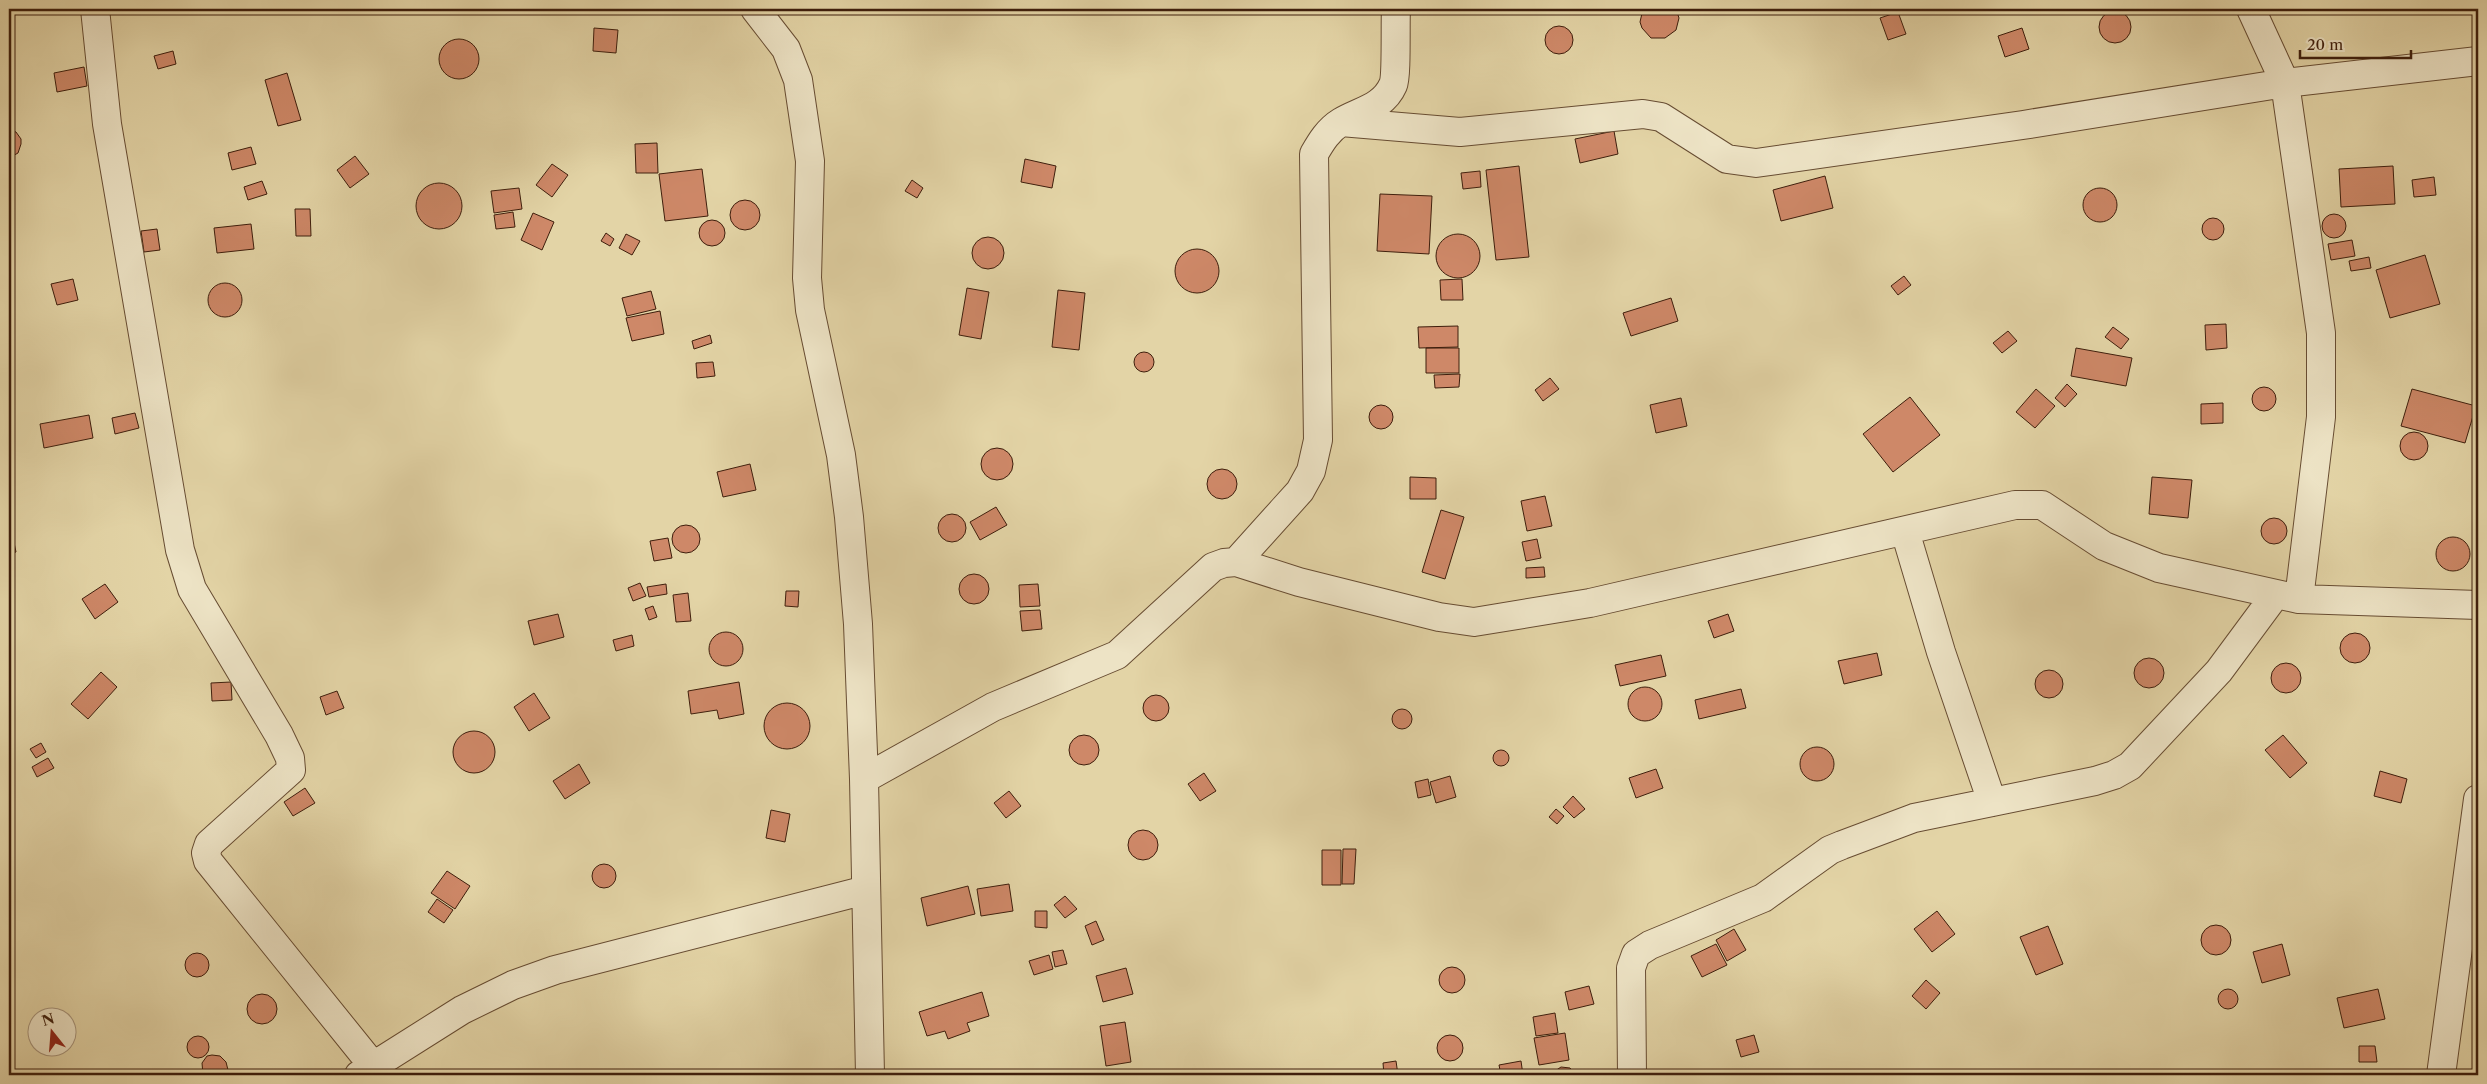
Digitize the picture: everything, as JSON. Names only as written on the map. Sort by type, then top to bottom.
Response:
[{"type":"street","points":[[95,9],[107,124],[180,550],[192,589],[279,735],[290,758],[291,770],[209,844],[206,853],[208,861],[366,1071],[462,1010],[513,985],[555,970],[866,890]]},
{"type":"street","points":[[755,9],[786,49],[795,72],[810,161],[807,278],[810,310],[841,455],[849,518],[858,624],[864,779],[870,1075]]},
{"type":"street","points":[[1236,562],[1300,491],[1311,471],[1318,440],[1314,154],[1326,134],[1341,122],[1373,108],[1385,98],[1394,84],[1396,9]]},
{"type":"street","points":[[1632,1075],[1631,968],[1636,954],[1650,945],[1763,898],[1830,850],[1914,818],[2095,781],[2114,775],[2130,766],[2220,671],[2287,596],[2321,417],[2321,334],[2285,83],[2251,9]]},
{"type":"street","points":[[1341,122],[1460,132],[1643,114],[1661,117],[1727,159],[1756,163],[2023,125],[2285,83],[2478,61]]},
{"type":"street","points":[[864,779],[993,707],[1117,655],[1212,567],[1224,563],[1236,562],[1318,586],[1439,617],[1474,622],[1590,603],[2015,505],[2042,505],[2104,546],[2159,568],[2287,596],[2478,605]]},
{"type":"street","points":[[1904,531],[1941,652],[1992,802]]},
{"type":"street","points":[[2441,1075],[2478,799]]},
{"type":"building","points":[[1643,9],[1676,9],[1679,18],[1676,30],[1665,38],[1651,38],[1642,28],[1640,22]]},
{"type":"building","points":[[2115,11],[2121,12],[2126,16],[2130,21],[2130,33],[2126,38],[2121,42],[2115,43],[2109,42],[2104,38],[2100,33],[2099,27],[2100,21],[2104,16],[2109,12]]},
{"type":"building","points":[[1898,12],[1906,34],[1888,40],[1880,18]]},
{"type":"building","points":[[1559,26],[1569,30],[1573,40],[1569,50],[1559,54],[1549,50],[1545,40],[1549,30]]},
{"type":"building","points":[[594,28],[618,30],[616,53],[593,51]]},
{"type":"building","points":[[2022,28],[2029,49],[2005,57],[1998,36]]},
{"type":"building","points":[[463,39],[470,42],[476,48],[479,59],[478,67],[470,76],[463,79],[455,79],[448,76],[440,67],[439,55],[442,48],[451,40]]},
{"type":"building","points":[[173,51],[176,64],[158,69],[154,56]]},
{"type":"building","points":[[84,67],[87,86],[57,92],[54,73]]},
{"type":"building","points":[[287,73],[301,120],[278,126],[265,80]]},
{"type":"building","points":[[9,129],[16,132],[21,139],[21,144],[18,153],[9,158]]},
{"type":"building","points":[[1614,131],[1618,154],[1580,163],[1575,139]]},
{"type":"building","points":[[657,143],[658,173],[636,173],[635,144]]},
{"type":"building","points":[[251,147],[256,164],[232,170],[228,153]]},
{"type":"building","points":[[355,156],[369,174],[350,188],[337,170]]},
{"type":"building","points":[[1025,159],[1056,166],[1052,188],[1021,182]]},
{"type":"building","points":[[552,164],[568,175],[552,197],[536,185]]},
{"type":"building","points":[[1519,166],[1529,257],[1496,260],[1486,170]]},
{"type":"building","points":[[2393,166],[2395,204],[2341,207],[2339,169]]},
{"type":"building","points":[[702,169],[708,216],[665,221],[659,174]]},
{"type":"building","points":[[1480,171],[1481,187],[1463,189],[1461,173]]},
{"type":"building","points":[[1825,176],[1833,208],[1781,221],[1773,190]]},
{"type":"building","points":[[2434,177],[2436,195],[2414,197],[2412,180]]},
{"type":"building","points":[[912,180],[923,188],[917,198],[905,191]]},
{"type":"building","points":[[262,181],[267,194],[248,200],[244,187]]},
{"type":"building","points":[[434,183],[444,183],[458,193],[462,206],[458,219],[452,225],[444,229],[434,229],[420,219],[416,211],[416,201],[426,187]]},
{"type":"building","points":[[519,188],[522,209],[494,213],[491,191]]},
{"type":"building","points":[[2100,188],[2107,189],[2112,193],[2116,198],[2116,212],[2112,217],[2107,221],[2100,222],[2093,221],[2088,217],[2084,212],[2083,205],[2084,198],[2088,193],[2093,189]]},
{"type":"building","points":[[1380,194],[1432,196],[1429,254],[1377,251]]},
{"type":"building","points":[[745,200],[756,204],[760,215],[756,226],[745,230],[734,226],[730,215],[734,204]]},
{"type":"building","points":[[2477,201],[2478,219],[2475,219]]},
{"type":"building","points":[[295,209],[310,209],[311,236],[296,236]]},
{"type":"building","points":[[513,212],[515,227],[496,229],[494,215]]},
{"type":"building","points":[[533,213],[554,222],[542,250],[521,240]]},
{"type":"building","points":[[2334,214],[2343,217],[2346,226],[2343,235],[2334,238],[2325,235],[2322,226],[2325,217]]},
{"type":"building","points":[[2213,218],[2221,221],[2224,229],[2221,237],[2213,240],[2205,237],[2202,229],[2205,221]]},
{"type":"building","points":[[712,220],[721,224],[725,233],[721,242],[712,246],[703,242],[699,233],[703,224]]},
{"type":"building","points":[[251,224],[254,249],[217,253],[214,228]]},
{"type":"building","points":[[157,229],[160,250],[144,252],[141,231]]},
{"type":"building","points":[[606,233],[614,239],[610,246],[601,241]]},
{"type":"building","points":[[626,234],[640,241],[632,255],[619,248]]},
{"type":"building","points":[[1454,234],[1462,234],[1474,240],[1480,256],[1474,272],[1462,278],[1454,278],[1442,272],[1436,260],[1436,252],[1442,240]]},
{"type":"building","points":[[988,237],[994,238],[999,242],[1003,247],[1003,259],[999,264],[994,268],[988,269],[982,268],[977,264],[973,259],[972,253],[973,247],[977,242],[982,238]]},
{"type":"building","points":[[2352,240],[2355,256],[2331,260],[2328,244]]},
{"type":"building","points":[[1197,249],[1209,253],[1215,259],[1219,271],[1215,283],[1209,289],[1197,293],[1185,289],[1179,283],[1175,271],[1179,259],[1185,253]]},
{"type":"building","points":[[2425,255],[2440,304],[2390,318],[2376,270]]},
{"type":"building","points":[[2369,257],[2371,268],[2351,271],[2349,261]]},
{"type":"building","points":[[1904,276],[1911,285],[1898,295],[1891,286]]},
{"type":"building","points":[[73,279],[78,300],[57,305],[51,284]]},
{"type":"building","points":[[1462,279],[1463,300],[1441,300],[1440,280]]},
{"type":"building","points":[[225,283],[232,284],[237,288],[241,293],[241,307],[237,312],[232,316],[225,317],[218,316],[213,312],[209,307],[208,300],[209,293],[213,288],[218,284]]},
{"type":"building","points":[[967,288],[989,292],[981,339],[959,335]]},
{"type":"building","points":[[1058,290],[1085,293],[1079,350],[1052,347]]},
{"type":"building","points":[[651,291],[656,309],[627,316],[622,298]]},
{"type":"building","points":[[1671,298],[1678,321],[1631,336],[1623,313]]},
{"type":"building","points":[[660,311],[664,334],[632,341],[626,318]]},
{"type":"building","points":[[2226,324],[2227,348],[2206,350],[2205,325]]},
{"type":"building","points":[[1458,326],[1458,347],[1419,348],[1418,327]]},
{"type":"building","points":[[2113,327],[2129,339],[2121,349],[2105,337]]},
{"type":"building","points":[[2008,331],[2017,341],[2002,353],[1993,343]]},
{"type":"building","points":[[710,335],[712,343],[694,349],[692,341]]},
{"type":"building","points":[[1426,348],[1459,348],[1459,373],[1426,373]]},
{"type":"building","points":[[2076,348],[2132,358],[2126,386],[2071,376]]},
{"type":"building","points":[[1144,352],[1151,355],[1154,362],[1151,369],[1144,372],[1137,369],[1134,362],[1137,355]]},
{"type":"building","points":[[713,362],[715,376],[697,378],[696,363]]},
{"type":"building","points":[[1460,374],[1459,387],[1435,388],[1434,375]]},
{"type":"building","points":[[1550,378],[1559,389],[1543,401],[1535,390]]},
{"type":"building","points":[[2067,384],[2077,394],[2065,407],[2055,398]]},
{"type":"building","points":[[2264,387],[2272,391],[2276,399],[2272,407],[2264,411],[2256,407],[2252,399],[2256,391]]},
{"type":"building","points":[[2036,389],[2055,406],[2035,428],[2016,412]]},
{"type":"building","points":[[2412,389],[2476,406],[2465,443],[2401,426]]},
{"type":"building","points":[[1910,397],[1940,435],[1893,472],[1863,434]]},
{"type":"building","points":[[1681,398],[1687,426],[1656,433],[1650,405]]},
{"type":"building","points":[[2223,403],[2223,423],[2201,424],[2201,404]]},
{"type":"building","points":[[1381,405],[1386,406],[1392,412],[1392,422],[1386,428],[1381,429],[1376,428],[1370,422],[1369,417],[1370,412],[1376,406]]},
{"type":"building","points":[[135,413],[139,428],[115,434],[112,418]]},
{"type":"building","points":[[89,415],[93,438],[44,448],[40,424]]},
{"type":"building","points":[[2414,432],[2424,436],[2428,446],[2424,456],[2414,460],[2404,456],[2400,446],[2404,436]]},
{"type":"building","points":[[997,448],[1008,453],[1013,464],[1008,475],[997,480],[986,475],[981,464],[986,453]]},
{"type":"building","points":[[750,464],[756,490],[723,497],[717,472]]},
{"type":"building","points":[[1222,469],[1233,473],[1237,484],[1233,495],[1222,499],[1211,495],[1207,484],[1211,473]]},
{"type":"building","points":[[1410,477],[1436,478],[1436,499],[1410,499]]},
{"type":"building","points":[[2152,477],[2192,480],[2188,518],[2149,514]]},
{"type":"building","points":[[9,486],[12,498],[9,499]]},
{"type":"building","points":[[1545,496],[1552,526],[1527,531],[1521,501]]},
{"type":"building","points":[[996,507],[1007,525],[980,540],[970,522]]},
{"type":"building","points":[[1441,510],[1464,517],[1445,579],[1422,572]]},
{"type":"building","points":[[952,514],[962,518],[966,528],[962,538],[952,542],[942,538],[938,528],[942,518]]},
{"type":"building","points":[[2274,518],[2283,522],[2287,531],[2283,540],[2274,544],[2265,540],[2261,531],[2265,522]]},
{"type":"building","points":[[9,519],[16,552],[9,554]]},
{"type":"building","points":[[686,525],[696,529],[700,539],[696,549],[686,553],[676,549],[672,539],[676,529]]},
{"type":"building","points":[[2453,537],[2460,538],[2465,542],[2469,547],[2469,561],[2465,566],[2460,570],[2453,571],[2446,570],[2441,566],[2437,561],[2436,554],[2437,547],[2441,542],[2446,538]]},
{"type":"building","points":[[668,538],[672,558],[654,561],[650,541]]},
{"type":"building","points":[[1537,539],[1541,558],[1526,561],[1522,542]]},
{"type":"building","points":[[1544,567],[1545,577],[1526,578],[1526,568]]},
{"type":"building","points":[[974,574],[985,578],[989,589],[985,600],[974,604],[963,600],[959,589],[963,578]]},
{"type":"building","points":[[640,583],[646,596],[633,601],[628,588]]},
{"type":"building","points":[[105,584],[118,602],[95,619],[82,599]]},
{"type":"building","points":[[666,584],[667,594],[649,597],[647,587]]},
{"type":"building","points":[[1038,584],[1040,606],[1020,607],[1019,585]]},
{"type":"building","points":[[786,591],[799,591],[798,607],[785,606]]},
{"type":"building","points":[[688,593],[691,621],[676,622],[673,595]]},
{"type":"building","points":[[653,606],[657,617],[649,620],[645,609]]},
{"type":"building","points":[[1040,610],[1042,629],[1022,631],[1020,611]]},
{"type":"building","points":[[558,614],[564,637],[534,645],[528,621]]},
{"type":"building","points":[[1728,614],[1734,631],[1714,638],[1708,621]]},
{"type":"building","points":[[726,632],[733,633],[738,637],[742,642],[742,656],[738,661],[733,665],[726,666],[719,665],[714,661],[710,656],[709,649],[710,642],[714,637],[719,633]]},
{"type":"building","points":[[2355,633],[2365,638],[2370,648],[2365,658],[2355,663],[2345,658],[2340,648],[2345,638]]},
{"type":"building","points":[[632,635],[634,646],[616,651],[613,640]]},
{"type":"building","points":[[1877,653],[1882,675],[1844,684],[1838,661]]},
{"type":"building","points":[[1661,655],[1666,676],[1620,686],[1615,665]]},
{"type":"building","points":[[2149,658],[2159,663],[2164,673],[2159,683],[2149,688],[2139,683],[2134,673],[2139,663]]},
{"type":"building","points":[[2286,663],[2296,668],[2301,678],[2296,688],[2286,693],[2276,688],[2271,678],[2276,668]]},
{"type":"building","points":[[2049,670],[2059,674],[2063,684],[2059,694],[2049,698],[2039,694],[2035,684],[2039,674]]},
{"type":"building","points":[[101,672],[117,687],[88,719],[71,704]]},
{"type":"building","points":[[231,682],[232,700],[212,701],[211,683]]},
{"type":"building","points":[[739,682],[744,714],[719,719],[717,710],[691,714],[688,691]]},
{"type":"building","points":[[1645,687],[1657,692],[1662,704],[1657,716],[1645,721],[1633,716],[1628,704],[1633,692]]},
{"type":"building","points":[[1741,689],[1746,708],[1699,719],[1695,700]]},
{"type":"building","points":[[337,691],[344,708],[326,715],[320,697]]},
{"type":"building","points":[[534,693],[550,718],[529,731],[514,707]]},
{"type":"building","points":[[1156,695],[1165,699],[1169,708],[1165,717],[1156,721],[1147,717],[1143,708],[1147,699]]},
{"type":"building","points":[[782,703],[792,703],[806,713],[810,726],[806,739],[800,745],[792,749],[782,749],[768,739],[764,731],[764,721],[774,707]]},
{"type":"building","points":[[1402,709],[1409,712],[1412,719],[1409,726],[1402,729],[1395,726],[1392,719],[1395,712]]},
{"type":"building","points":[[478,731],[486,734],[492,740],[495,752],[492,764],[486,770],[470,773],[462,770],[456,764],[453,748],[456,740],[462,734]]},
{"type":"building","points":[[1084,735],[1090,736],[1098,744],[1098,756],[1090,764],[1084,765],[1078,764],[1070,756],[1069,750],[1070,744],[1078,736]]},
{"type":"building","points":[[2283,735],[2307,763],[2290,778],[2265,750]]},
{"type":"building","points":[[41,743],[46,752],[36,758],[30,749]]},
{"type":"building","points":[[1817,747],[1829,752],[1834,764],[1829,776],[1817,781],[1805,776],[1800,764],[1805,752]]},
{"type":"building","points":[[1501,750],[1509,758],[1501,766],[1493,758]]},
{"type":"building","points":[[48,758],[54,768],[37,777],[32,767]]},
{"type":"building","points":[[579,764],[590,783],[565,799],[553,781]]},
{"type":"building","points":[[1656,769],[1663,788],[1636,798],[1629,778]]},
{"type":"building","points":[[2380,771],[2407,779],[2401,803],[2374,796]]},
{"type":"building","points":[[1204,773],[1216,791],[1200,801],[1188,784]]},
{"type":"building","points":[[1450,776],[1456,797],[1436,803],[1430,782]]},
{"type":"building","points":[[1428,779],[1431,795],[1418,798],[1415,782]]},
{"type":"building","points":[[305,788],[315,803],[293,816],[284,802]]},
{"type":"building","points":[[1009,791],[1021,806],[1006,818],[994,803]]},
{"type":"building","points":[[1573,796],[1585,809],[1574,818],[1563,807]]},
{"type":"building","points":[[1556,809],[1564,816],[1557,824],[1549,817]]},
{"type":"building","points":[[771,810],[790,814],[785,842],[766,838]]},
{"type":"building","points":[[1143,830],[1154,834],[1158,845],[1154,856],[1143,860],[1132,856],[1128,845],[1132,834]]},
{"type":"building","points":[[1343,849],[1356,849],[1354,884],[1342,884]]},
{"type":"building","points":[[1322,850],[1341,850],[1341,885],[1322,885]]},
{"type":"building","points":[[604,864],[613,867],[616,876],[613,885],[604,888],[595,885],[592,876],[595,867]]},
{"type":"building","points":[[447,871],[470,886],[455,909],[431,893]]},
{"type":"building","points":[[1009,884],[1013,911],[981,916],[977,889]]},
{"type":"building","points":[[968,886],[975,914],[927,926],[921,898]]},
{"type":"building","points":[[1065,896],[1077,909],[1065,918],[1054,905]]},
{"type":"building","points":[[437,899],[453,910],[444,923],[428,912]]},
{"type":"building","points":[[1035,911],[1047,911],[1047,928],[1035,927]]},
{"type":"building","points":[[1937,911],[1955,934],[1932,952],[1914,929]]},
{"type":"building","points":[[1096,921],[1104,940],[1092,945],[1085,926]]},
{"type":"building","points":[[2216,925],[2226,930],[2231,940],[2226,950],[2216,955],[2206,950],[2201,940],[2206,930]]},
{"type":"building","points":[[2048,926],[2063,964],[2036,975],[2020,937]]},
{"type":"building","points":[[1734,929],[1746,950],[1727,961],[1716,940]]},
{"type":"building","points":[[1716,944],[1727,965],[1702,977],[1691,956]]},
{"type":"building","points":[[2282,944],[2290,975],[2262,983],[2253,952]]},
{"type":"building","points":[[1063,950],[1067,964],[1055,967],[1052,952]]},
{"type":"building","points":[[197,953],[206,956],[209,965],[206,974],[197,977],[188,974],[185,965],[188,956]]},
{"type":"building","points":[[1049,955],[1053,969],[1034,975],[1029,961]]},
{"type":"building","points":[[1452,967],[1461,971],[1465,980],[1461,989],[1452,993],[1443,989],[1439,980],[1443,971]]},
{"type":"building","points":[[1126,968],[1133,994],[1103,1002],[1096,976]]},
{"type":"building","points":[[1926,980],[1940,993],[1926,1009],[1912,996]]},
{"type":"building","points":[[1589,986],[1594,1004],[1569,1010],[1565,992]]},
{"type":"building","points":[[2228,989],[2235,992],[2238,999],[2235,1006],[2228,1009],[2221,1006],[2218,999],[2221,992]]},
{"type":"building","points":[[2378,989],[2385,1019],[2344,1028],[2337,998]]},
{"type":"building","points":[[982,992],[989,1016],[967,1023],[970,1031],[948,1039],[945,1031],[927,1036],[919,1012]]},
{"type":"building","points":[[262,994],[273,998],[277,1009],[273,1020],[262,1024],[251,1020],[247,1009],[251,998]]},
{"type":"building","points":[[1555,1013],[1558,1033],[1536,1036],[1533,1017]]},
{"type":"building","points":[[1125,1022],[1131,1062],[1106,1066],[1100,1026]]},
{"type":"building","points":[[1565,1033],[1569,1060],[1539,1065],[1534,1038]]},
{"type":"building","points":[[1450,1035],[1459,1039],[1463,1048],[1459,1057],[1450,1061],[1441,1057],[1437,1048],[1441,1039]]},
{"type":"building","points":[[1754,1035],[1759,1052],[1741,1057],[1736,1040]]},
{"type":"building","points":[[198,1036],[206,1039],[209,1047],[206,1055],[198,1058],[190,1055],[187,1047],[190,1039]]},
{"type":"building","points":[[2359,1046],[2375,1046],[2377,1062],[2359,1062]]},
{"type":"building","points":[[207,1056],[220,1056],[226,1062],[228,1070],[226,1075],[203,1075],[202,1063]]},
{"type":"building","points":[[1396,1061],[1398,1075],[1384,1075],[1383,1063]]},
{"type":"building","points":[[1521,1061],[1523,1075],[1501,1075],[1499,1065]]},
{"type":"building","points":[[1561,1067],[1570,1068],[1576,1075],[1549,1075]]}]
